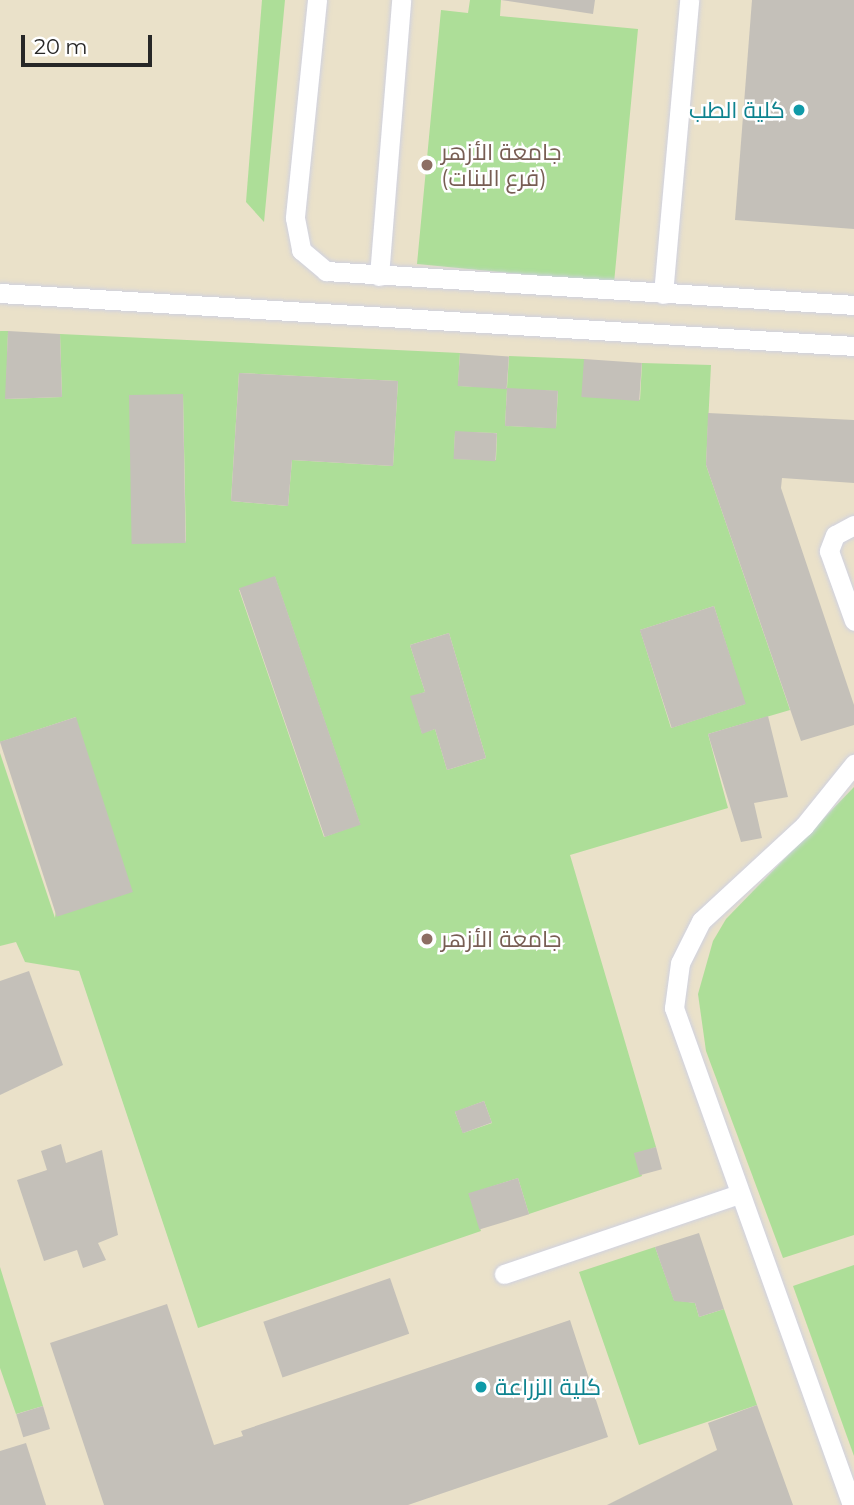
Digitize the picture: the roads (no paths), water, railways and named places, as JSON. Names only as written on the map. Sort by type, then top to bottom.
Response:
[{"type":"lane","points":[[317,0],[296,235],[301,250],[326,271],[854,305]]},
{"type":"lane","points":[[379,276],[401,0]]},
{"type":"lane","points":[[663,294],[689,0]]},
{"type":"lane","points":[[0,293],[854,346]]},
{"type":"lane","points":[[854,526],[835,535],[829,551],[854,621]]},
{"type":"lane","points":[[852,1505],[678,1031],[680,962],[701,922],[804,826],[854,764]]},
{"type":"lane","points":[[504,1274],[738,1194]]},
{"type":"place","name":"كلية الطب","points":[[799,110]]},
{"type":"place","name":"جامعة الأزهر (فرع البنات)","points":[[427,165]]},
{"type":"place","name":"جامعة الأزهر","points":[[427,939]]},
{"type":"place","name":"كلية الزراعة","points":[[481,1387]]}]
